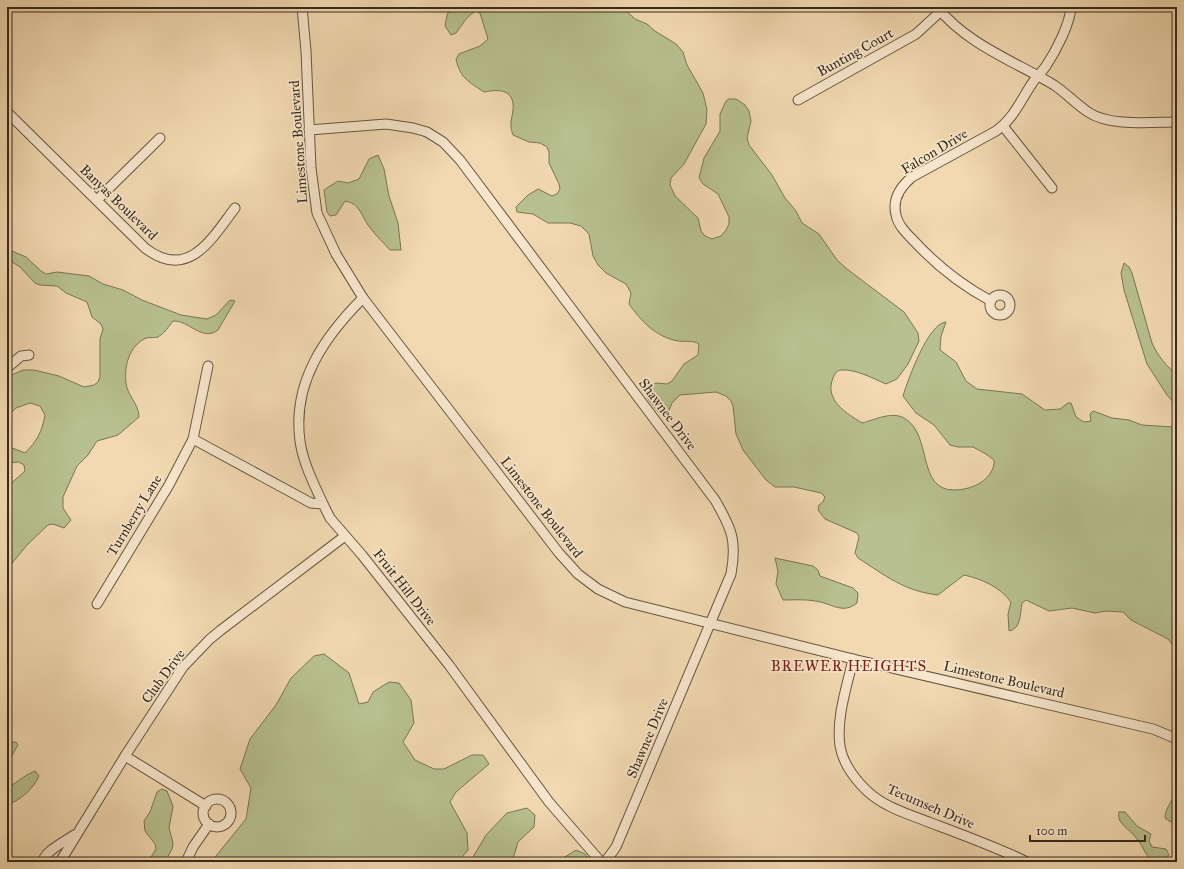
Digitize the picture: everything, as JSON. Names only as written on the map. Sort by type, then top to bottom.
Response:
[{"type":"street","name":"Limestone Boulevard","points":[[302,7],[306,52],[311,168],[318,214],[336,254],[363,298],[559,553],[578,574],[598,589],[625,602],[853,659],[1153,728],[1177,739]]},
{"type":"street","name":"Falcon Drive","points":[[991,301],[962,284],[931,259],[901,227],[896,216],[895,208],[897,195],[900,189],[912,177],[1003,126],[1013,115],[1038,75],[1046,66],[1065,31],[1070,16],[1071,7]]},
{"type":"street","points":[[939,9],[972,39],[1064,91],[1097,117],[1118,122],[1177,122]]},
{"type":"street","name":"Bunting Court","points":[[798,100],[916,34],[939,9]]},
{"type":"street","name":"Banyas Boulevard","points":[[7,112],[145,248],[155,256],[172,260],[188,258],[206,246],[235,208]]},
{"type":"street","name":"Shawnee Drive","points":[[309,130],[386,124],[413,128],[427,132],[450,148],[715,500],[726,519],[732,538],[734,556],[731,574],[616,846],[605,862]]},
{"type":"street","points":[[1003,126],[1052,188]]},
{"type":"street","points":[[97,200],[160,138]]},
{"type":"street","points":[[323,504],[308,469],[300,442],[298,418],[302,390],[317,355],[331,334],[363,298]]},
{"type":"street","points":[[7,368],[21,356],[29,355]]},
{"type":"street","points":[[208,366],[193,439],[311,502],[323,504]]},
{"type":"street","name":"Turnberry Lane","points":[[97,604],[169,485],[193,439]]},
{"type":"street","name":"Fruit Hill Drive","points":[[323,504],[330,518],[344,536],[362,555],[449,665],[549,802],[601,862]]},
{"type":"street","name":"Club Drive","points":[[60,862],[125,756],[183,667],[210,639],[344,536]]},
{"type":"street","name":"Tecumseh Drive","points":[[853,659],[840,718],[841,747],[849,768],[863,787],[874,796],[902,812],[1027,862]]},
{"type":"street","points":[[125,756],[206,806]]},
{"type":"street","points":[[213,800],[218,800],[227,804],[231,812],[229,820],[222,826],[217,827],[208,824],[204,816],[206,806],[213,800]]},
{"type":"street","points":[[186,862],[193,847],[208,824]]},
{"type":"street","name":"Club Drive","points":[[43,862],[46,854],[77,834]]},
{"type":"green space","points":[[451,7],[622,7],[635,19],[647,24],[655,31],[676,44],[683,52],[687,65],[703,93],[707,110],[706,124],[684,164],[671,178],[670,185],[675,196],[698,218],[701,231],[705,236],[712,239],[721,236],[726,230],[729,224],[729,217],[718,194],[703,184],[699,178],[704,158],[720,131],[720,114],[726,101],[729,99],[736,99],[745,105],[749,111],[751,121],[747,138],[749,145],[772,175],[785,198],[796,211],[802,223],[819,234],[837,260],[847,269],[904,312],[918,333],[919,341],[908,364],[897,379],[886,384],[858,372],[839,370],[834,375],[831,386],[831,393],[834,399],[843,410],[862,423],[877,418],[894,415],[904,418],[913,426],[919,436],[929,471],[934,481],[942,488],[958,490],[976,485],[989,475],[993,469],[994,463],[994,460],[973,447],[958,447],[950,445],[934,425],[916,413],[903,396],[914,366],[926,342],[932,332],[939,325],[946,322],[941,336],[940,350],[956,362],[966,381],[977,389],[1022,394],[1045,410],[1060,409],[1068,403],[1071,403],[1076,417],[1084,422],[1091,421],[1090,414],[1093,411],[1112,418],[1129,420],[1142,425],[1173,427],[1177,429],[1177,660],[1175,648],[1168,639],[1131,620],[1123,612],[1106,611],[1095,613],[1072,608],[1049,611],[1026,600],[1022,603],[1018,624],[1013,630],[1009,631],[1008,614],[1011,602],[1002,592],[984,581],[964,575],[938,595],[915,590],[896,582],[858,558],[855,553],[859,537],[857,533],[825,519],[818,510],[819,505],[823,502],[825,497],[821,493],[794,487],[775,487],[766,480],[743,450],[736,434],[733,406],[731,401],[726,396],[716,392],[680,395],[672,403],[668,413],[658,412],[648,399],[647,388],[656,383],[667,384],[672,381],[684,364],[698,355],[699,344],[689,341],[670,339],[656,332],[644,323],[629,304],[631,293],[626,284],[606,273],[598,265],[593,256],[589,234],[581,226],[570,223],[548,223],[533,214],[517,212],[516,207],[528,195],[538,189],[552,196],[557,194],[560,189],[549,163],[549,152],[547,147],[540,143],[529,142],[513,135],[511,124],[513,103],[509,94],[500,91],[484,92],[466,79],[460,71],[456,59],[459,54],[480,46],[488,39],[480,13],[475,11],[466,19],[456,33],[451,35],[445,26],[447,15]]},
{"type":"green space","points":[[378,155],[384,169],[389,196],[398,223],[401,250],[390,250],[371,229],[358,208],[350,202],[345,201],[336,215],[330,216],[327,212],[324,190],[338,181],[348,183],[359,179],[369,159]]},
{"type":"green space","points":[[7,249],[26,257],[46,274],[57,272],[89,276],[103,284],[123,290],[142,300],[181,315],[207,319],[216,315],[230,300],[235,301],[218,330],[212,333],[206,334],[185,324],[173,321],[158,337],[146,338],[135,346],[127,363],[126,383],[128,392],[137,408],[139,417],[118,435],[97,441],[88,455],[77,466],[63,497],[63,508],[71,520],[64,528],[53,524],[48,525],[27,545],[7,572],[7,487],[25,471],[24,465],[19,462],[7,463],[7,446],[25,453],[38,436],[45,415],[40,406],[30,403],[16,408],[7,417],[7,377],[23,370],[34,370],[59,376],[84,387],[94,385],[98,382],[100,377],[100,339],[103,329],[101,324],[92,317],[87,302],[66,293],[57,286],[40,285],[35,283],[20,267],[7,259]]},
{"type":"green space","points":[[1124,263],[1129,267],[1132,273],[1152,343],[1169,368],[1177,375],[1177,406],[1167,395],[1147,364],[1124,290],[1121,273]]},
{"type":"green space","points":[[775,558],[813,566],[818,570],[820,576],[853,588],[858,593],[857,603],[846,608],[842,608],[811,600],[783,600],[776,584],[778,571]]},
{"type":"green space","points":[[324,654],[349,673],[359,704],[368,702],[373,692],[389,682],[399,683],[411,700],[414,723],[403,742],[415,760],[434,769],[444,769],[472,755],[483,755],[489,764],[456,792],[450,802],[467,833],[468,850],[458,862],[211,862],[246,819],[251,788],[240,769],[250,739],[276,705],[291,678],[314,656]]},
{"type":"green space","points":[[7,742],[16,742],[18,745],[7,764]]},
{"type":"green space","points":[[35,771],[39,776],[26,794],[7,805],[7,788]]},
{"type":"green space","points":[[1177,788],[1177,817],[1171,822],[1165,818],[1165,814]]},
{"type":"green space","points":[[162,789],[167,791],[173,806],[169,828],[173,843],[172,849],[165,862],[148,862],[156,849],[155,844],[145,831],[144,821],[150,812],[157,792]]},
{"type":"green space","points":[[527,808],[535,815],[534,827],[518,842],[512,862],[470,862],[486,835],[507,813]]},
{"type":"green space","points":[[1119,812],[1125,812],[1137,826],[1151,834],[1149,841],[1152,847],[1166,849],[1169,855],[1159,862],[1152,861],[1147,856],[1136,837],[1120,821]]},
{"type":"green space","points":[[576,850],[585,854],[591,862],[557,862]]},
{"type":"district","name":"BREWER HEIGHTS","points":[[849,666]]}]
